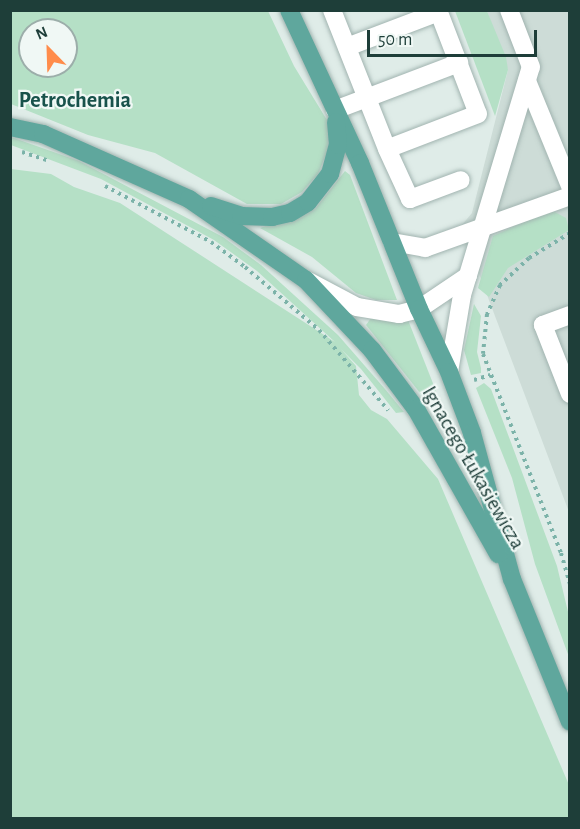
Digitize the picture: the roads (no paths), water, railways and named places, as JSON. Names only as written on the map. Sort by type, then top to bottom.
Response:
[{"type":"main road","name":"Ignacego Łukasiewicza","points":[[293,11],[419,309],[452,380],[472,433],[512,579],[570,722]]},
{"type":"main road","points":[[189,199],[241,216],[272,217],[290,213],[308,202],[330,174],[338,145],[335,110]]},
{"type":"main road","points":[[10,117],[43,134]]},
{"type":"main road","name":"Ignacego Łukasiewicza","points":[[10,127],[43,134],[189,199],[306,280],[372,350],[416,409],[512,579]]},
{"type":"lane","points":[[332,10],[387,149],[410,199],[461,180]]},
{"type":"lane","points":[[452,380],[468,276],[531,67],[509,10]]},
{"type":"lane","points":[[347,47],[439,11],[478,114],[387,149]]},
{"type":"lane","points":[[335,110],[459,63]]},
{"type":"lane","points":[[526,81],[570,186]]},
{"type":"lane","points":[[392,242],[425,248],[570,196]]},
{"type":"lane","points":[[306,280],[357,307],[399,314],[419,309],[468,276]]},
{"type":"lane","points":[[570,315],[543,325],[565,370],[570,394]]},
{"type":"district","name":"Petrochemia","points":[[75,101]]}]
